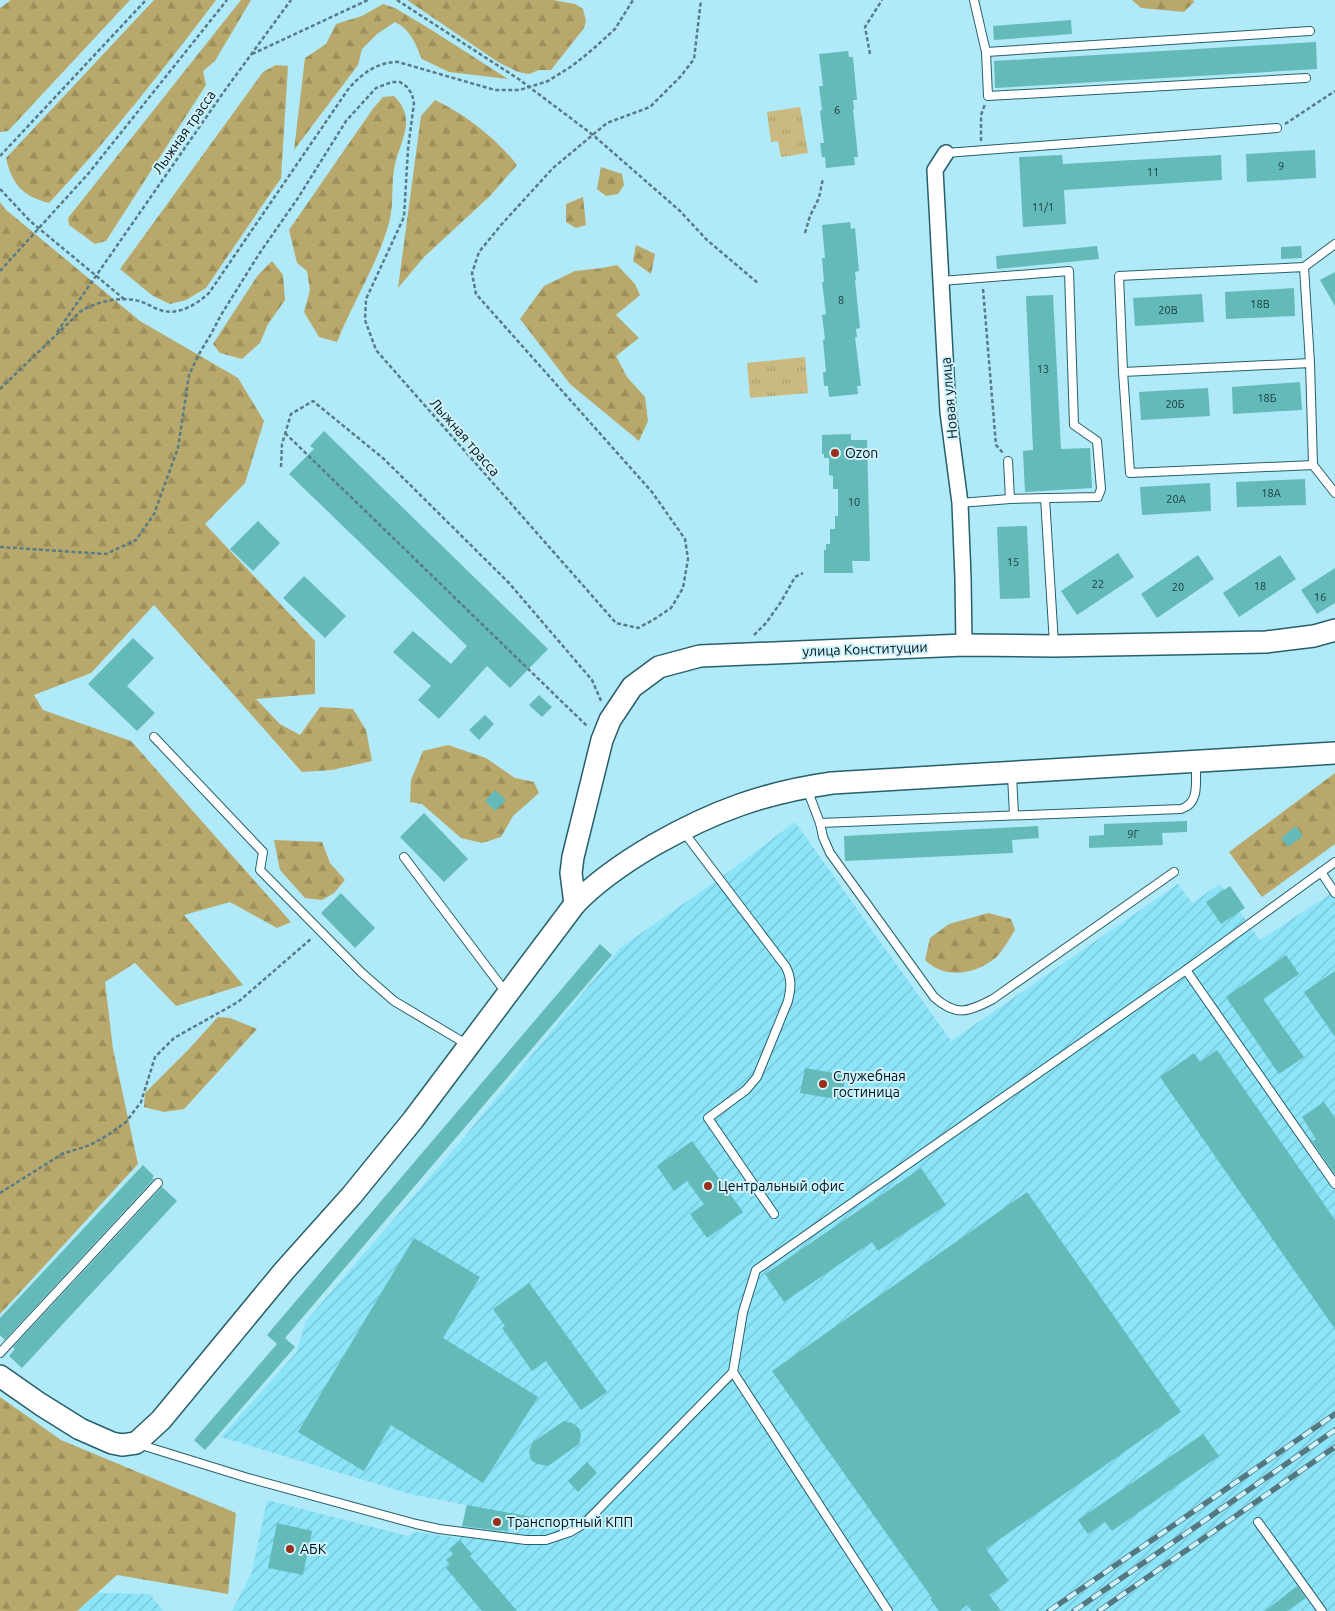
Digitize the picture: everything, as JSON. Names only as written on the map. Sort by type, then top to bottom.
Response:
[{"type":"street","name":"Новая улица","points":[[946,153],[935,170],[948,412],[960,503],[964,645]]},
{"type":"street","name":"улица Конституции","points":[[575,904],[571,873],[573,856],[602,740],[610,720],[632,687],[659,667],[700,656],[964,645],[1054,646],[1266,642],[1314,636],[1335,630]]},
{"type":"street","points":[[0,1376],[80,1429],[112,1444],[136,1443],[161,1420],[284,1271],[352,1195],[414,1120],[585,893],[616,869],[682,830],[726,809],[782,792],[807,787],[861,781],[1335,753]]},
{"type":"lane","points":[[974,0],[986,52],[988,96],[1306,78]]},
{"type":"lane","points":[[986,52],[1310,31]]},
{"type":"lane","points":[[946,153],[1277,128]]},
{"type":"lane","points":[[1313,465],[1130,473],[1118,276],[1304,267],[1335,244]]},
{"type":"lane","points":[[1304,267],[1310,363],[1313,465],[1335,493]]},
{"type":"lane","points":[[941,281],[1069,271],[1074,425],[1097,441],[1101,489],[1098,497],[1010,499],[960,503]]},
{"type":"lane","points":[[1123,372],[1310,363]]},
{"type":"lane","points":[[1008,461],[1010,499]]},
{"type":"lane","points":[[1045,498],[1054,646]]},
{"type":"lane","points":[[154,737],[263,852],[260,870],[362,973],[394,1001],[470,1046]]},
{"type":"lane","points":[[820,823],[1181,809],[1187,807],[1195,797],[1196,761]]},
{"type":"lane","points":[[1012,772],[1014,815]]},
{"type":"lane","points":[[807,787],[820,823],[822,837],[830,853],[934,997],[952,1010],[964,1011],[978,1007],[993,999],[1174,872]]},
{"type":"lane","points":[[682,830],[786,967],[790,975],[788,1001],[757,1077],[746,1090],[708,1118],[774,1214]]},
{"type":"lane","points":[[404,857],[508,995]]},
{"type":"lane","points":[[136,1443],[248,1478],[439,1529],[526,1540],[546,1540],[570,1532],[584,1523],[733,1372],[743,1312],[756,1270],[1186,970],[1335,862]]},
{"type":"lane","points":[[1321,872],[1335,893]]},
{"type":"lane","points":[[1186,970],[1335,1184]]},
{"type":"lane","points":[[0,1353],[158,1183]]},
{"type":"lane","points":[[733,1372],[888,1611]]},
{"type":"lane","points":[[1258,1522],[1322,1611]]},
{"type":"path","points":[[0,156],[146,0]]},
{"type":"path","points":[[0,271],[88,174],[227,0]]},
{"type":"path","name":"Лыжная трасса","points":[[53,338],[290,0]]},
{"type":"path","points":[[252,54],[368,0]]},
{"type":"path","points":[[397,0],[529,87],[593,135],[680,211],[707,240],[759,284]]},
{"type":"path","name":"Лыжная трасса","points":[[0,389],[81,311],[89,306],[126,299],[144,302],[160,310],[178,311],[194,304],[209,294],[349,88],[362,74],[388,62],[409,64],[495,90],[520,90],[548,81],[572,66],[592,50],[615,30],[632,0]]},
{"type":"path","name":"Лыжная трасса","points":[[0,547],[106,554],[136,540],[154,514],[178,448],[189,375],[235,290],[298,198],[346,121],[376,88],[392,82],[400,82],[412,94],[414,103],[408,149],[404,217],[366,299],[365,320],[376,350],[616,623],[638,628],[670,608],[683,588],[688,559],[685,539],[652,492],[476,294],[472,273],[479,252],[553,168],[607,123],[650,106],[681,76],[694,59],[701,0]]},
{"type":"path","points":[[870,54],[865,27],[882,0]]},
{"type":"path","points":[[1277,128],[1335,91]]},
{"type":"path","points":[[981,150],[981,115],[988,96]]},
{"type":"path","points":[[805,233],[810,216],[819,198],[823,178]]},
{"type":"path","name":"Лыжная трасса","points":[[0,189],[38,228],[126,299]]},
{"type":"path","points":[[982,278],[996,445],[1008,461]]},
{"type":"path","points":[[280,468],[282,444],[291,414],[313,401],[384,459],[509,583],[592,680],[610,720]]},
{"type":"path","points":[[285,432],[602,740]]},
{"type":"path","points":[[744,654],[753,636],[766,623],[781,602],[795,577],[803,574]]},
{"type":"path","points":[[0,1193],[62,1154],[90,1145],[126,1122],[141,1102],[155,1057],[174,1038],[238,1002],[321,931]]},
{"type":"shaded area","points":[[795,822],[951,1041],[1178,884],[1192,903],[1220,884],[1260,940],[1335,891],[1335,1611],[232,1611],[252,1572],[267,1500],[408,1536],[415,1532],[460,1538],[466,1505],[410,1494],[221,1437],[296,1353],[306,1321],[461,1141],[620,948],[719,879]]},
{"type":"shaded area","points":[[97,1593],[150,1594],[163,1611],[77,1611]]},
{"type":"green space","points":[[11,0],[130,0],[8,131],[0,132],[0,8]]},
{"type":"green space","points":[[154,0],[216,0],[135,104],[49,203],[25,193],[11,175],[6,158]]},
{"type":"green space","points":[[241,0],[251,0],[215,61],[203,71],[206,85],[106,241],[95,244],[69,225],[68,218]]},
{"type":"green space","points":[[407,0],[553,0],[575,4],[583,9],[586,21],[584,28],[551,70],[539,70],[529,74],[518,72],[498,62]]},
{"type":"green space","points":[[1132,0],[1193,0],[1194,2],[1184,12],[1141,8]]},
{"type":"green space","points":[[383,4],[395,8],[430,29],[508,79],[449,72],[422,59],[409,33],[395,22],[377,34],[362,49],[358,65],[294,150],[305,58],[326,44],[336,24],[362,16]]},
{"type":"green space","points":[[276,65],[288,66],[281,178],[206,288],[186,300],[170,304],[153,296],[120,269],[263,72]]},
{"type":"green space","points":[[394,96],[405,114],[406,123],[394,170],[391,217],[378,254],[337,342],[319,337],[304,312],[310,290],[307,271],[297,263],[289,230],[372,110],[383,97]]},
{"type":"green space","points":[[435,100],[480,128],[517,165],[490,196],[424,257],[398,288],[421,116]]},
{"type":"green space","points":[[800,107],[808,153],[781,157],[778,141],[771,142],[767,112]]},
{"type":"green space","points":[[601,167],[622,174],[624,185],[618,194],[606,196],[597,189]]},
{"type":"green space","points":[[583,197],[586,225],[576,228],[566,222],[566,204]]},
{"type":"green space","points":[[0,202],[5,209],[140,321],[238,378],[264,421],[245,483],[205,524],[315,641],[315,694],[256,699],[280,724],[300,735],[320,707],[353,709],[366,730],[372,761],[332,770],[302,772],[154,605],[91,673],[34,695],[43,710],[131,741],[291,922],[277,928],[230,902],[184,915],[243,985],[176,1006],[135,963],[105,982],[113,1049],[138,1164],[0,1314]]},
{"type":"green space","points":[[636,245],[655,254],[651,274],[633,261]]},
{"type":"green space","points":[[272,261],[283,275],[285,300],[268,324],[260,343],[242,359],[220,353],[213,344],[258,275]]},
{"type":"green space","points":[[617,265],[635,284],[640,295],[616,315],[639,338],[616,356],[627,377],[645,397],[648,421],[639,441],[570,384],[520,319],[544,286],[575,271]]},
{"type":"green space","points":[[805,357],[808,393],[750,398],[747,363]]},
{"type":"green space","points":[[448,745],[486,758],[515,778],[534,782],[539,793],[513,816],[501,837],[482,843],[461,838],[422,804],[410,802],[411,780],[423,751]]},
{"type":"green space","points":[[1335,773],[1335,844],[1262,897],[1229,852]]},
{"type":"green space","points":[[274,840],[322,842],[330,863],[345,880],[334,893],[322,900],[305,898],[280,870]]},
{"type":"green space","points":[[988,913],[1011,919],[1015,930],[1003,950],[994,959],[977,969],[959,973],[941,970],[925,960],[930,938],[949,924]]},
{"type":"green space","points":[[218,1017],[230,1018],[257,1029],[184,1109],[164,1112],[144,1107],[145,1093]]},
{"type":"green space","points":[[0,1397],[61,1440],[236,1513],[228,1594],[117,1575],[77,1611],[0,1611]]},
{"type":"building","points":[[1071,20],[1072,34],[994,40],[993,26]]},
{"type":"building","points":[[1316,42],[1317,69],[995,88],[994,61]]},
{"type":"building","points":[[848,51],[849,57],[853,57],[857,100],[853,100],[853,109],[858,157],[854,157],[855,165],[826,168],[825,157],[822,157],[820,143],[824,143],[819,86],[823,86],[819,54]]},
{"type":"building","points":[[1315,150],[1316,178],[1247,182],[1246,154]]},
{"type":"building","points":[[1062,155],[1063,164],[1221,155],[1222,180],[1064,190],[1066,224],[1023,227],[1019,157]]},
{"type":"building","points":[[850,222],[851,229],[855,228],[859,271],[855,272],[855,280],[860,328],[856,329],[857,337],[855,337],[861,386],[857,386],[858,394],[829,397],[828,386],[824,386],[823,372],[826,372],[822,315],[826,314],[822,282],[824,282],[822,258],[825,258],[822,225]]},
{"type":"building","points":[[1097,246],[1099,259],[997,269],[996,256]]},
{"type":"building","points":[[1301,246],[1302,258],[1281,259],[1281,247]]},
{"type":"building","points":[[1335,272],[1335,306],[1320,280]]},
{"type":"building","points":[[1294,288],[1295,316],[1226,319],[1225,292]]},
{"type":"building","points":[[1202,294],[1204,322],[1135,326],[1133,298]]},
{"type":"building","points":[[1053,295],[1061,449],[1090,448],[1092,488],[1025,492],[1023,451],[1033,450],[1026,296]]},
{"type":"building","points":[[1300,382],[1302,410],[1233,414],[1232,387]]},
{"type":"building","points":[[1208,388],[1210,416],[1141,420],[1139,392]]},
{"type":"building","points":[[324,431],[548,649],[510,688],[487,666],[439,719],[418,700],[431,686],[393,652],[413,631],[451,664],[467,646],[289,474],[314,449],[310,446]]},
{"type":"building","points":[[851,434],[851,440],[867,440],[870,561],[852,561],[853,573],[824,573],[824,550],[826,550],[826,544],[830,544],[830,529],[835,529],[835,516],[838,516],[838,489],[833,489],[833,476],[829,475],[829,458],[824,458],[824,454],[822,454],[822,435]]},
{"type":"building","points":[[1305,479],[1306,505],[1237,507],[1236,482]]},
{"type":"building","points":[[1210,483],[1211,511],[1142,515],[1140,487]]},
{"type":"building","points":[[258,521],[280,543],[253,571],[230,549]]},
{"type":"building","points":[[1027,526],[1030,598],[1000,599],[997,527]]},
{"type":"building","points":[[1118,553],[1134,577],[1077,615],[1061,591]]},
{"type":"building","points":[[1198,555],[1214,579],[1157,618],[1141,594]]},
{"type":"building","points":[[1280,555],[1296,579],[1239,617],[1223,593]]},
{"type":"building","points":[[1335,568],[1335,603],[1317,614],[1301,590]]},
{"type":"building","points":[[304,576],[346,616],[325,638],[283,598]]},
{"type":"building","points":[[133,638],[154,658],[127,686],[155,713],[137,731],[88,684]]},
{"type":"building","points":[[539,695],[552,707],[542,717],[529,705]]},
{"type":"building","points":[[485,715],[494,724],[479,740],[469,730]]},
{"type":"building","points":[[495,790],[506,800],[495,811],[485,801]]},
{"type":"building","points":[[424,813],[468,859],[444,882],[400,837]]},
{"type":"building","points":[[1187,821],[1187,832],[1162,833],[1163,845],[1089,848],[1089,836],[1104,835],[1104,824]]},
{"type":"building","points":[[1038,826],[1039,838],[1012,840],[1013,853],[845,861],[844,836]]},
{"type":"building","points":[[1296,826],[1303,836],[1288,847],[1281,838]]},
{"type":"building","points":[[1230,886],[1245,908],[1221,924],[1206,902]]},
{"type":"building","points":[[341,893],[375,928],[355,948],[321,913]]},
{"type":"building","points":[[600,944],[612,955],[285,1338],[295,1347],[205,1450],[194,1440],[277,1344],[267,1335]]},
{"type":"building","points":[[1286,955],[1299,974],[1263,999],[1304,1057],[1279,1074],[1226,997]]},
{"type":"building","points":[[1335,971],[1335,1037],[1304,992]]},
{"type":"building","points":[[1217,1050],[1335,1220],[1335,1329],[1160,1077],[1194,1053],[1200,1062]]},
{"type":"building","name":"Служебная гостиница","points":[[805,1068],[846,1075],[841,1100],[800,1093]]},
{"type":"building","points":[[1324,1102],[1335,1118],[1335,1174],[1312,1141],[1316,1139],[1302,1117]]},
{"type":"building","name":"Центральный офис","points":[[692,1141],[743,1212],[707,1238],[690,1214],[704,1204],[687,1181],[674,1191],[657,1166]]},
{"type":"building","points":[[143,1165],[154,1176],[152,1178],[154,1179],[5,1340],[0,1335],[0,1318]]},
{"type":"building","points":[[921,1168],[946,1205],[878,1251],[872,1242],[784,1302],[765,1274]]},
{"type":"building","points":[[162,1187],[177,1201],[22,1368],[9,1356],[15,1349],[13,1347]]},
{"type":"building","points":[[1027,1192],[1181,1412],[986,1549],[1009,1581],[989,1595],[1001,1611],[972,1611],[967,1605],[960,1611],[939,1611],[930,1599],[932,1598],[772,1371]]},
{"type":"building","points":[[414,1238],[480,1277],[443,1338],[538,1397],[483,1483],[391,1425],[364,1471],[298,1432]]},
{"type":"building","points":[[529,1283],[607,1392],[581,1410],[546,1361],[532,1371],[502,1328],[505,1326],[493,1309]]},
{"type":"building","points":[[564,1421],[572,1423],[579,1428],[581,1435],[579,1444],[548,1466],[537,1464],[531,1460],[529,1451],[533,1442]]},
{"type":"building","points":[[1203,1434],[1219,1456],[1112,1531],[1105,1522],[1088,1534],[1078,1520]]},
{"type":"building","points":[[587,1462],[597,1473],[578,1492],[568,1481]]},
{"type":"building","name":"Транспортный КПП","points":[[467,1505],[532,1517],[529,1530],[508,1526],[507,1531],[502,1531],[462,1526]]},
{"type":"building","name":"АБК","points":[[277,1523],[312,1531],[303,1575],[268,1568]]},
{"type":"building","points":[[460,1540],[472,1554],[470,1556],[517,1611],[482,1611],[446,1568],[450,1564],[446,1560],[453,1554],[449,1549]]},
{"type":"building","points":[[1297,1586],[1306,1598],[1287,1611],[1265,1611]]},
{"type":"railway","points":[[1049,1611],[1335,1414]]},
{"type":"railway","points":[[1074,1611],[1335,1430]]},
{"type":"railway","points":[[1099,1611],[1335,1447]]},
{"type":"place","name":"Ozon","points":[[835,453]]},
{"type":"place","name":"Служебная гостиница","points":[[823,1084]]},
{"type":"place","name":"Центральный офис","points":[[708,1186]]},
{"type":"place","name":"Транспортный КПП","points":[[497,1522]]},
{"type":"place","name":"АБК","points":[[290,1549]]}]
